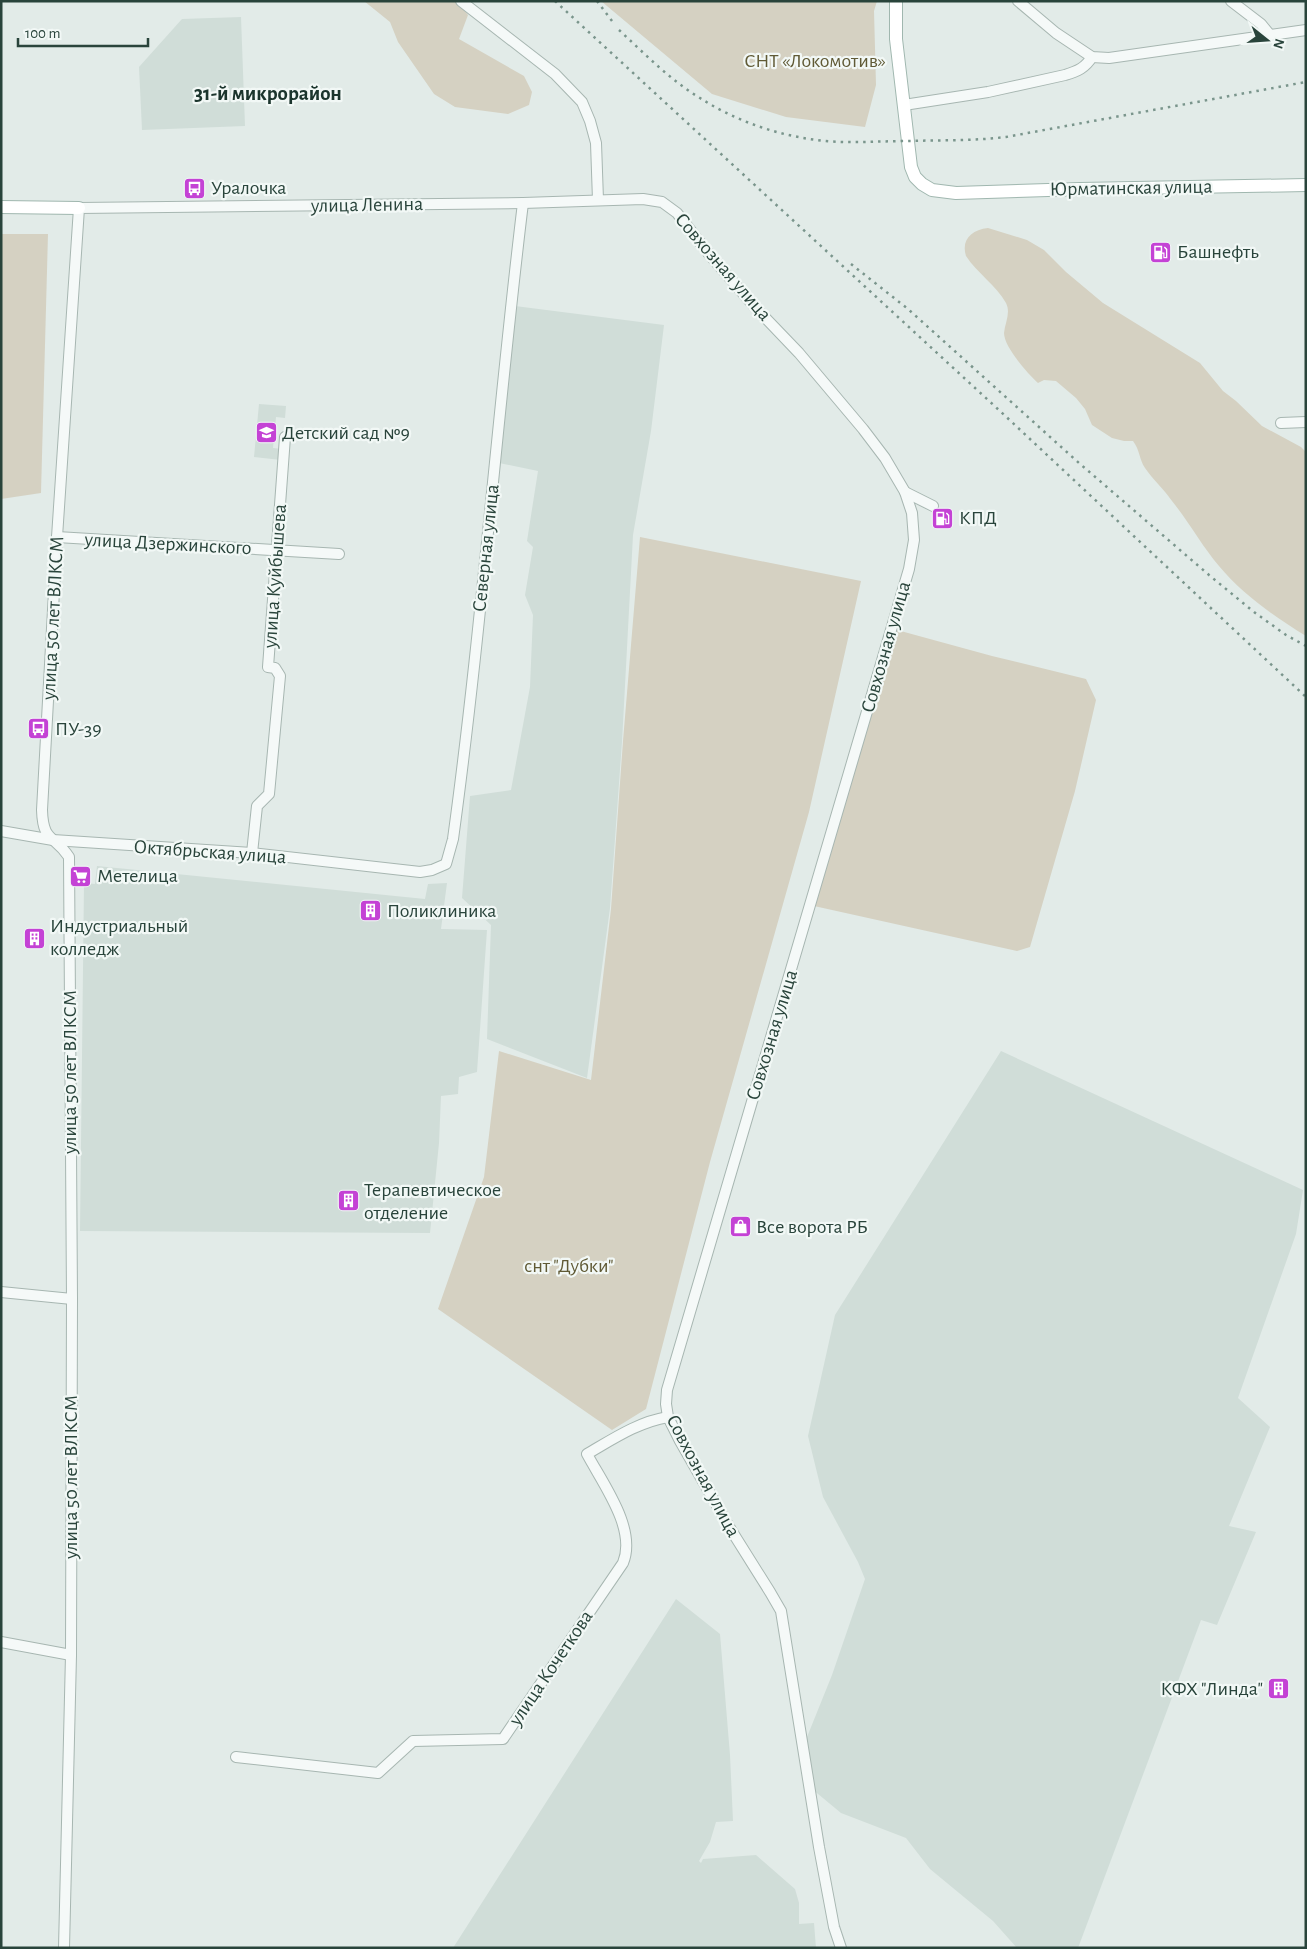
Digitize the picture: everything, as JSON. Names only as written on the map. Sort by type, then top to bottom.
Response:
[{"type":"main road","name":"Юрматинская улица","points":[[896,1],[896,39],[911,167],[915,176],[922,184],[932,190],[956,193],[1306,185]]},
{"type":"main road","name":"улица Ленина","points":[[1,208],[79,208]]},
{"type":"street","points":[[461,1],[555,74],[582,102],[596,143],[598,200]]},
{"type":"street","points":[[1018,1],[1056,33],[1092,57],[1109,58],[1306,30]]},
{"type":"street","points":[[1231,1],[1261,24],[1270,35]]},
{"type":"street","points":[[904,105],[988,92],[1077,72],[1087,65],[1092,57]]},
{"type":"street","name":"улица Ленина","points":[[79,208],[523,203],[643,199]]},
{"type":"street","name":"Совхозная улица","points":[[643,199],[662,202],[683,219],[709,254],[754,306],[799,353],[863,429],[885,458],[905,492],[912,513],[914,528],[909,569],[667,1390],[666,1404],[668,1417],[680,1440],[728,1525],[781,1611],[819,1847],[834,1927],[841,1948]]},
{"type":"street","name":"Северная улица","points":[[420,872],[432,870],[446,864],[453,839],[473,680],[511,302],[523,203]]},
{"type":"street","name":"улица 50 лет ВЛКСМ","points":[[64,1948],[71,1655],[72,1299],[69,857],[45,833],[42,810],[57,537],[79,208]]},
{"type":"street","points":[[1281,424],[1306,422]]},
{"type":"street","name":"улица Куйбышева","points":[[252,854],[257,806],[269,794],[280,676],[275,668],[268,667],[285,437]]},
{"type":"street","points":[[905,492],[933,506]]},
{"type":"street","name":"улица Дзержинского","points":[[57,537],[113,542],[211,545],[339,554]]},
{"type":"street","name":"Октябрьская улица","points":[[1,831],[52,840],[252,854],[420,872]]},
{"type":"street","points":[[1,1292],[72,1299]]},
{"type":"street","name":"улица Кочеткова","points":[[236,1757],[378,1772],[413,1741],[503,1738],[623,1563],[625,1557],[628,1545],[626,1534],[617,1510],[587,1454],[636,1427],[653,1420],[668,1417]]},
{"type":"street","points":[[1,1642],[71,1655]]},
{"type":"shaded area","points":[[241,17],[245,126],[142,130],[139,67],[182,19]]},
{"type":"shaded area","points":[[515,306],[664,325],[651,431],[633,535],[622,742],[610,908],[587,1078],[487,1039],[491,925],[462,898],[470,796],[511,790],[530,687],[533,615],[525,595],[533,547],[527,541],[538,471],[499,463]]},
{"type":"shaded area","name":"Детский сад №9","points":[[259,404],[286,406],[285,418],[276,417],[273,448],[282,449],[281,460],[254,457]]},
{"type":"shaded area","points":[[97,866],[425,899],[428,884],[447,883],[441,929],[487,930],[477,1072],[459,1077],[458,1094],[441,1096],[439,1143],[430,1233],[80,1231],[84,883],[95,884]]},
{"type":"shaded area","points":[[1001,1051],[1303,1190],[1296,1234],[1238,1398],[1270,1427],[1229,1526],[1256,1532],[1217,1625],[1201,1620],[1078,1948],[1017,1948],[993,1921],[930,1869],[906,1838],[841,1813],[806,1784],[803,1747],[832,1675],[865,1579],[858,1562],[823,1497],[808,1436],[835,1315]]},
{"type":"shaded area","points":[[676,1599],[720,1634],[730,1755],[733,1821],[716,1822],[710,1842],[699,1861],[701,1863],[703,1859],[756,1855],[795,1889],[799,1903],[799,1924],[814,1923],[816,1948],[453,1948]]},
{"type":"green space","points":[[364,1],[455,1],[468,15],[459,39],[524,76],[532,92],[529,105],[508,114],[455,107],[434,94],[398,42],[390,22]]},
{"type":"green space","name":"СНТ «Локомотив»","points":[[601,1],[877,1],[874,11],[876,85],[865,127],[786,117],[712,94]]},
{"type":"green space","points":[[988,228],[1027,240],[1044,250],[1066,272],[1103,303],[1200,363],[1223,391],[1262,426],[1301,447],[1306,452],[1306,636],[1260,604],[1228,576],[1169,497],[1151,477],[1133,441],[1112,438],[1092,425],[1085,409],[1076,398],[1056,381],[1044,380],[1038,383],[1017,360],[1005,339],[1004,333],[1008,310],[1006,303],[997,290],[966,256],[965,245],[969,237],[977,231]]},
{"type":"green space","points":[[1,234],[48,234],[41,493],[1,499]]},
{"type":"green space","name":"снт \"Дубки\"","points":[[640,537],[861,581],[809,812],[710,1162],[646,1409],[612,1430],[438,1309],[484,1177],[499,1051],[591,1080],[611,909]]},
{"type":"green space","points":[[897,630],[1086,679],[1096,700],[1075,791],[1030,947],[1017,951],[814,906]]},
{"type":"railway","points":[[555,1],[1000,411],[1306,697]]},
{"type":"railway","points":[[597,1],[612,21]]},
{"type":"railway","points":[[619,30],[668,75],[713,106],[741,120],[771,130],[802,138],[840,142],[957,140],[1006,137],[1306,82]]},
{"type":"railway","points":[[851,264],[908,309],[1079,463],[1209,575],[1254,612],[1286,635],[1306,646]]},
{"type":"place","name":"Уралочка","points":[[195,188]]},
{"type":"place","name":"Башнефть","points":[[1161,252]]},
{"type":"place","name":"Детский сад №9","points":[[266,433]]},
{"type":"place","name":"КПД","points":[[943,518]]},
{"type":"place","name":"ПУ-39","points":[[39,729]]},
{"type":"place","name":"Метелица","points":[[81,876]]},
{"type":"place","name":"Поликлиника","points":[[371,911]]},
{"type":"place","name":"Индустриальный колледж","points":[[34,938]]},
{"type":"place","name":"Терапевтическое отделение","points":[[348,1201]]},
{"type":"place","name":"Все ворота РБ","points":[[740,1227]]},
{"type":"place","name":"КФХ \"Линда\"","points":[[1279,1689]]},
{"type":"district","name":"31-й микрорайон","points":[[268,93]]}]
